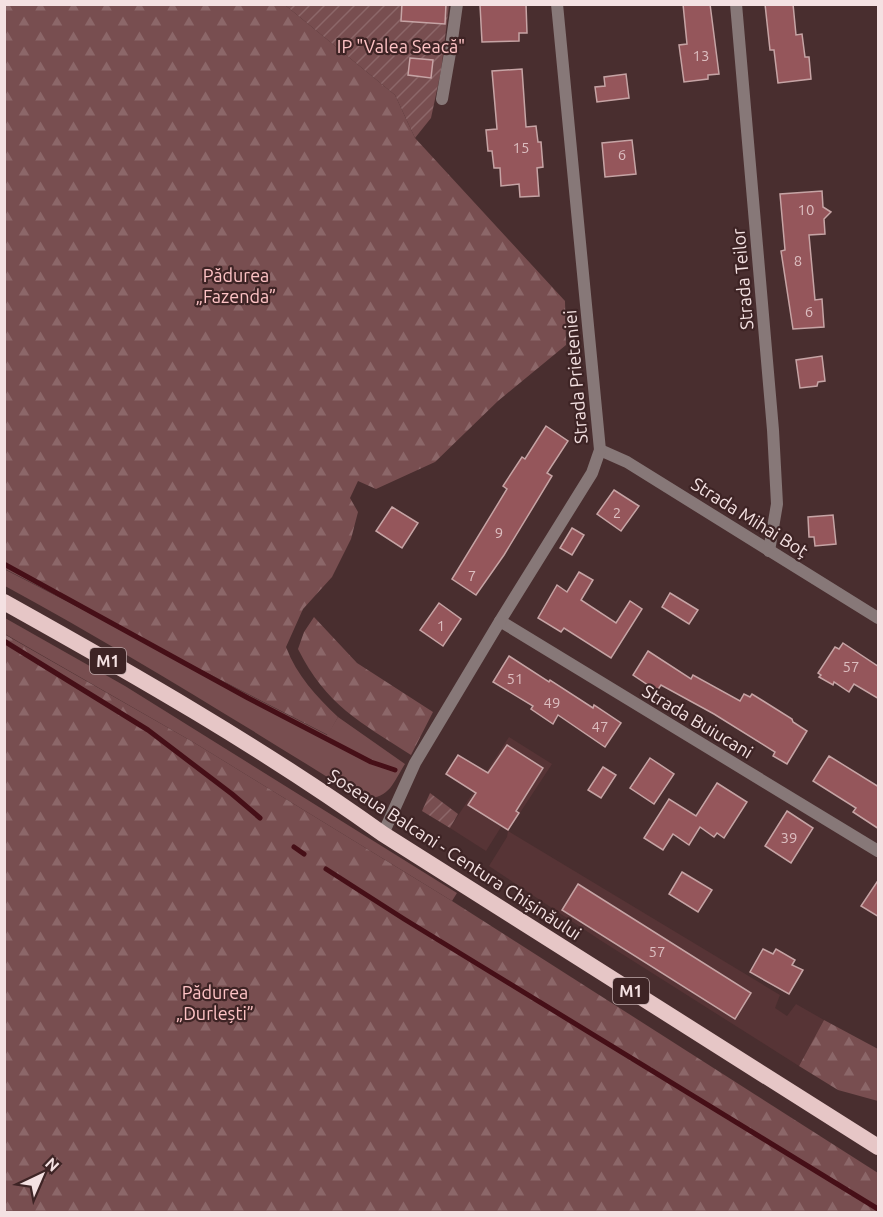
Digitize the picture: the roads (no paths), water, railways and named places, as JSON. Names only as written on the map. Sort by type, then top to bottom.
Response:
[{"type":"highway","name":"Șoseaua Balcani - Centura Chișinăului","points":[[4,602],[319,788],[383,834],[879,1148]]},
{"type":"street","points":[[442,99],[457,4]]},
{"type":"street","name":"Strada Prieteniei","points":[[383,834],[415,763],[592,472],[600,450],[557,4]]},
{"type":"street","name":"Strada Teilor","points":[[736,4],[773,430],[777,504],[769,551]]},
{"type":"street","name":"Strada Mihai Boț","points":[[600,450],[627,462],[879,618]]},
{"type":"street","name":"Strada Buiucani","points":[[500,621],[879,851]]},
{"type":"waterway","points":[[4,564],[248,698],[371,762],[395,770]]},
{"type":"waterway","points":[[4,641],[148,730],[260,818]]},
{"type":"waterway","points":[[294,847],[304,854]]},
{"type":"waterway","points":[[326,869],[878,1209]]},
{"type":"park label","name":"IP \"Valea Seacă\"","points":[[401,46]]},
{"type":"park label","name":"Pădurea „Fazenda”","points":[[236,285]]},
{"type":"park label","name":"Pădurea „Durlești”","points":[[215,1002]]}]
